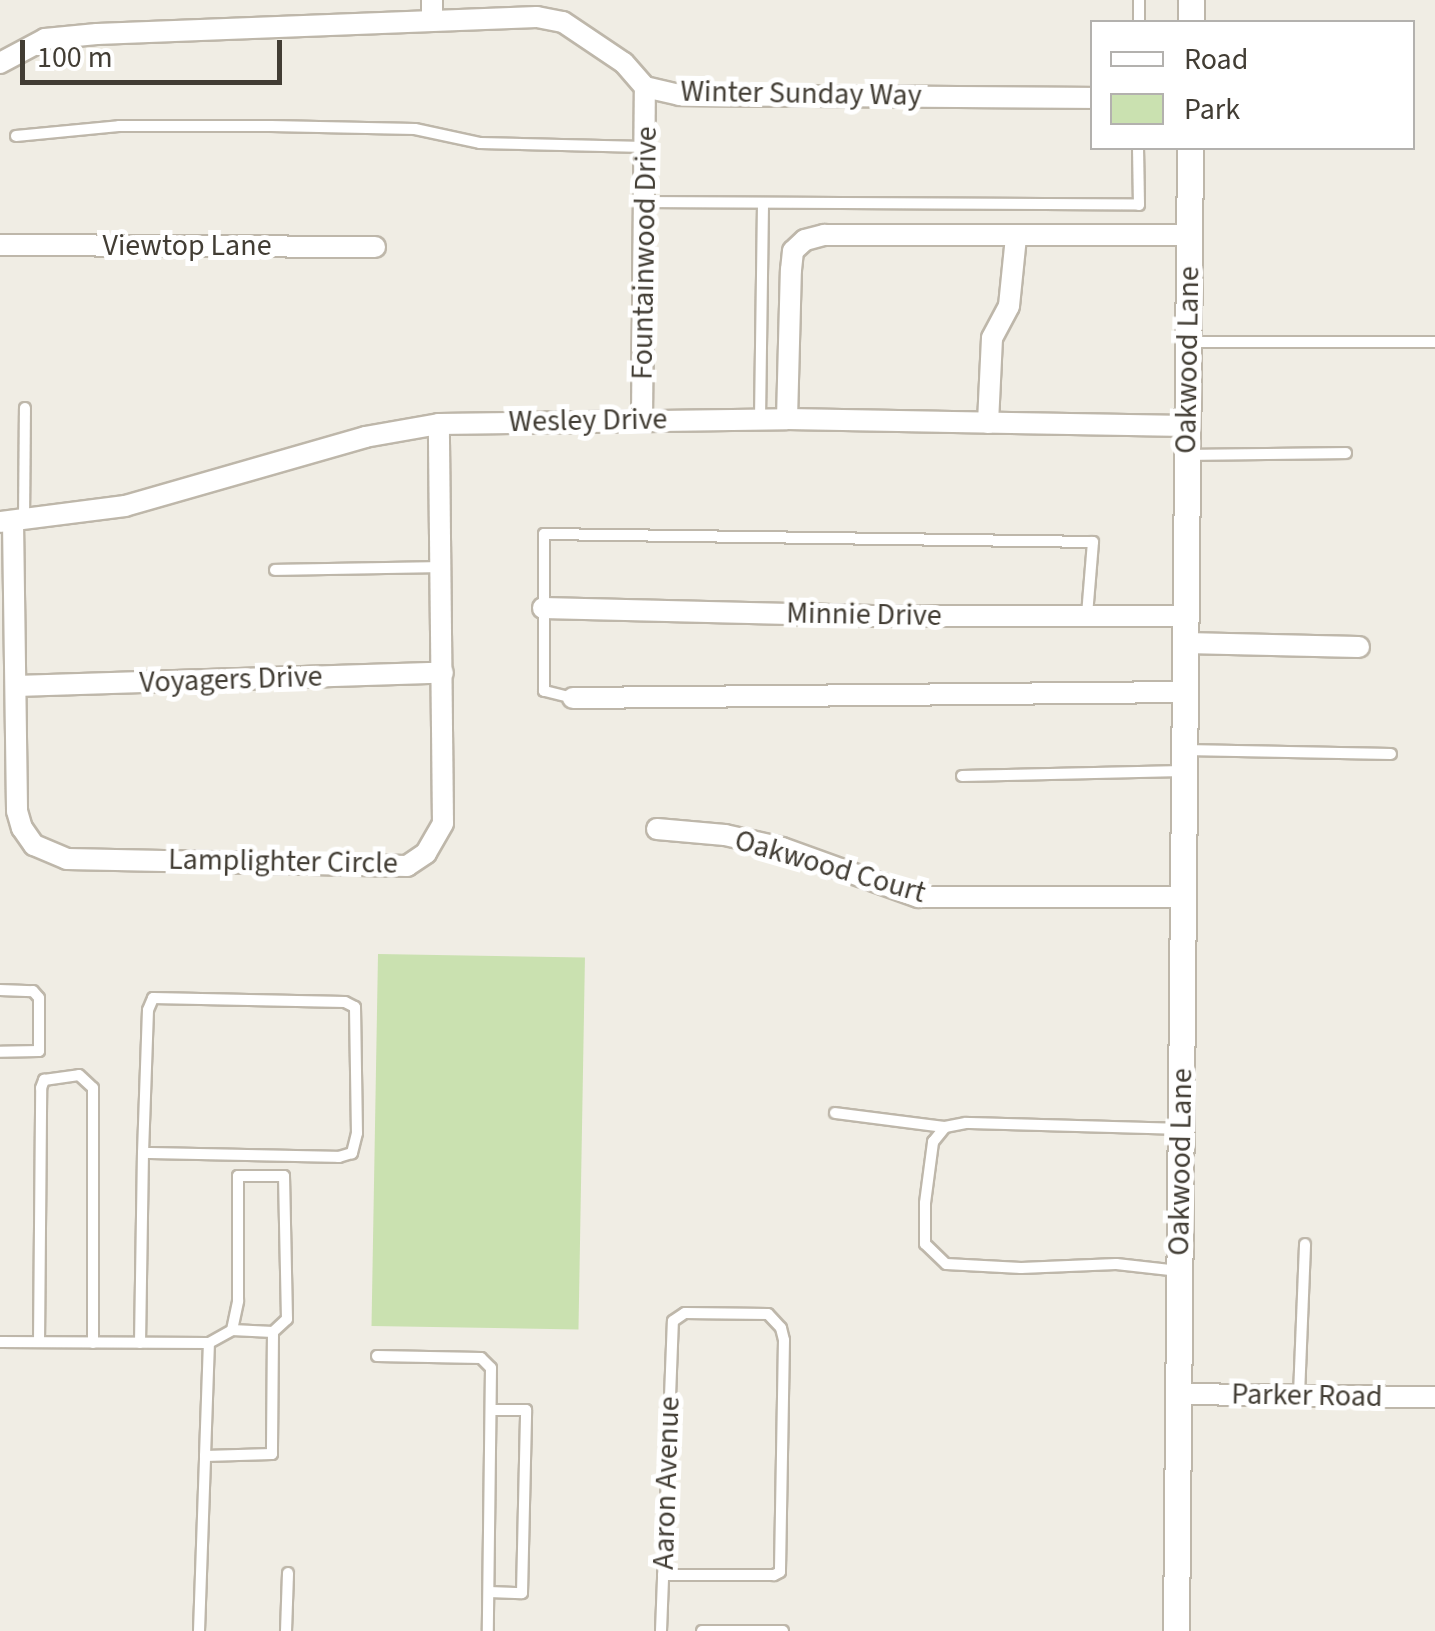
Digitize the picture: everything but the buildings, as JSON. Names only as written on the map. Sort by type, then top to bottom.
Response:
[{"type":"street","name":"Winter Sunday Way","points":[[0,63],[44,40],[97,34],[432,10],[534,9],[563,22],[624,62],[646,87],[679,95],[1090,98]]},
{"type":"street","name":"Fountainwood Drive","points":[[642,419],[646,87]]},
{"type":"street","name":"Oakwood Lane","points":[[1176,1631],[1190,150]]},
{"type":"street","points":[[787,419],[790,270],[793,252],[805,240],[824,235],[1189,235]]},
{"type":"street","points":[[988,424],[992,338],[1009,306],[1016,237]]},
{"type":"street","name":"Viewtop Lane","points":[[0,245],[374,247]]},
{"type":"street","name":"Wesley Drive","points":[[12,522],[125,506],[366,437],[438,424],[787,419],[1187,426]]},
{"type":"street","name":"Lamplighter Circle","points":[[12,522],[18,686],[17,811],[34,846],[67,859],[407,866],[426,853],[443,823],[438,424]]},
{"type":"street","name":"Minnie Drive","points":[[544,608],[1186,616]]},
{"type":"street","points":[[1185,643],[1359,647]]},
{"type":"street","name":"Voyagers Drive","points":[[18,686],[443,673]]},
{"type":"street","points":[[573,698],[1185,692]]},
{"type":"street","name":"Oakwood Court","points":[[657,829],[725,835],[782,848],[918,897],[1183,897]]},
{"type":"street","name":"Parker Road","points":[[1178,1394],[1435,1397]]},
{"type":"lane","points":[[16,136],[119,126],[288,126],[415,129],[480,143],[646,147]]},
{"type":"lane","points":[[645,202],[1139,205],[1138,150]]},
{"type":"lane","points":[[760,419],[764,205]]},
{"type":"lane","points":[[1188,342],[1435,342]]},
{"type":"lane","points":[[12,522],[25,408]]},
{"type":"lane","points":[[1187,455],[1346,453]]},
{"type":"lane","points":[[573,698],[544,691],[544,534],[1093,542],[1087,616]]},
{"type":"lane","points":[[276,570],[441,567]]},
{"type":"lane","points":[[962,776],[1184,760],[1391,754]]},
{"type":"lane","points":[[0,990],[33,991],[40,998],[40,1051],[0,1052]]},
{"type":"lane","points":[[140,1343],[143,1153],[148,1010],[153,998],[345,1002],[355,1008],[357,1133],[352,1153],[340,1157],[143,1153]]},
{"type":"lane","points":[[40,1342],[41,1088],[44,1080],[79,1075],[92,1088],[92,1343]]},
{"type":"lane","points":[[835,1113],[945,1128],[966,1123],[1181,1129]]},
{"type":"lane","points":[[945,1128],[934,1142],[925,1244],[946,1264],[1021,1268],[1116,1264],[1180,1271]]},
{"type":"lane","points":[[0,1342],[209,1343],[232,1330],[273,1332],[287,1319],[284,1176],[238,1176],[238,1301],[232,1330]]},
{"type":"lane","points":[[1299,1396],[1305,1244]]},
{"type":"lane","name":"Aaron Avenue","points":[[661,1631],[663,1575],[674,1335],[674,1321],[685,1314],[768,1314],[781,1328],[780,1572],[774,1576],[663,1575]]},
{"type":"lane","points":[[205,1456],[272,1454],[273,1332]]},
{"type":"lane","points":[[199,1631],[209,1343]]},
{"type":"lane","points":[[377,1356],[481,1358],[491,1368],[488,1631]]},
{"type":"lane","points":[[489,1592],[522,1593],[526,1410],[491,1410]]},
{"type":"lane","points":[[286,1631],[288,1574]]},
{"type":"lane","points":[[702,1631],[784,1631]]},
{"type":"green space","points":[[378,954],[585,958],[578,1330],[372,1326]]}]
